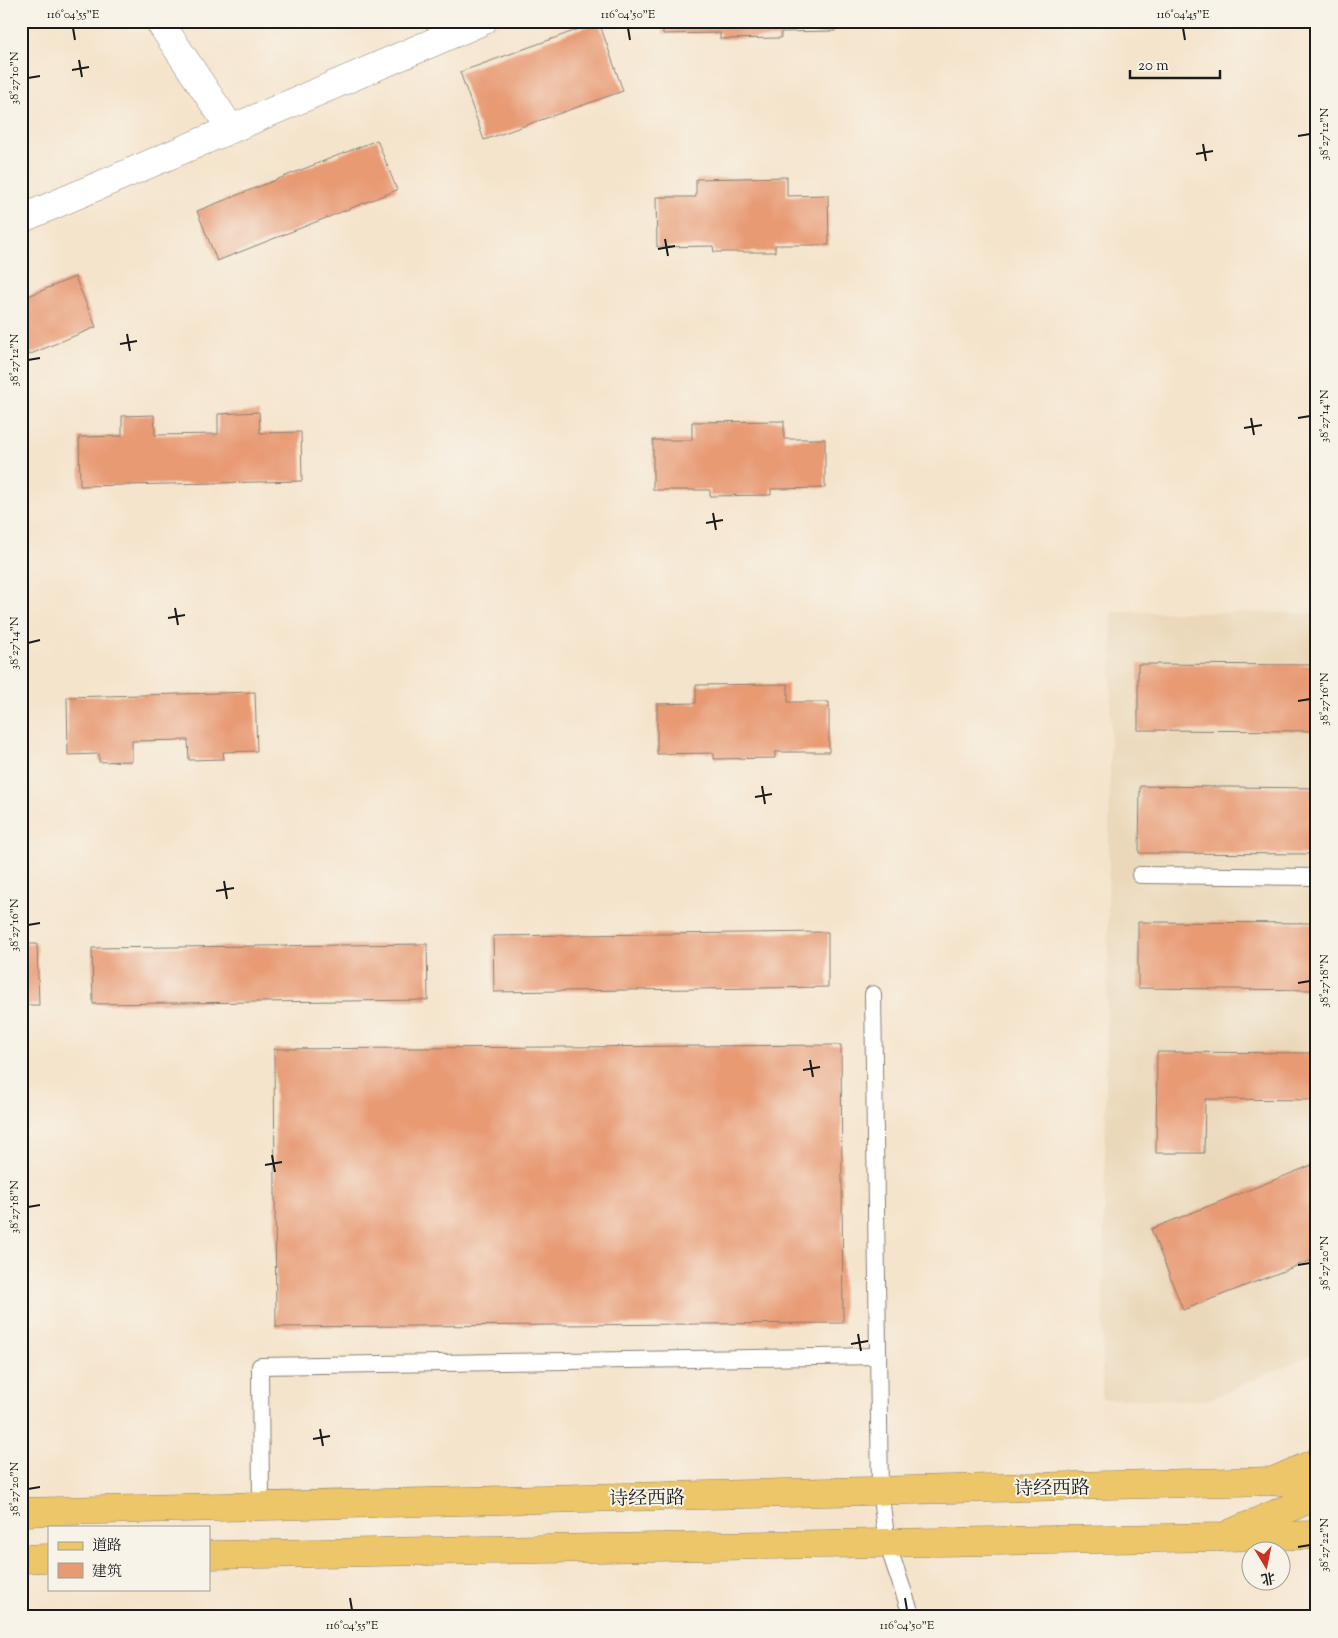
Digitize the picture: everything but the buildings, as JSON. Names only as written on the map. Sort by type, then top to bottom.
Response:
[{"type":"main road","points":[[1273,1481],[1317,1462]]},
{"type":"main road","name":"诗经西路","points":[[21,1512],[1317,1481]]},
{"type":"main road","points":[[1222,1537],[1317,1496]]},
{"type":"main road","points":[[210,1555],[1317,1535]]},
{"type":"main road","points":[[21,1559],[48,1558]]},
{"type":"street","points":[[159,21],[231,129]]},
{"type":"street","points":[[21,219],[483,21]]},
{"type":"lane","points":[[1140,875],[1317,876]]},
{"type":"lane","points":[[873,994],[880,1491],[887,1543],[912,1617]]},
{"type":"lane","points":[[261,1506],[260,1366],[878,1356]]},
{"type":"shaded area","points":[[1112,612],[1317,613],[1317,1353],[1207,1400],[1102,1399]]}]
